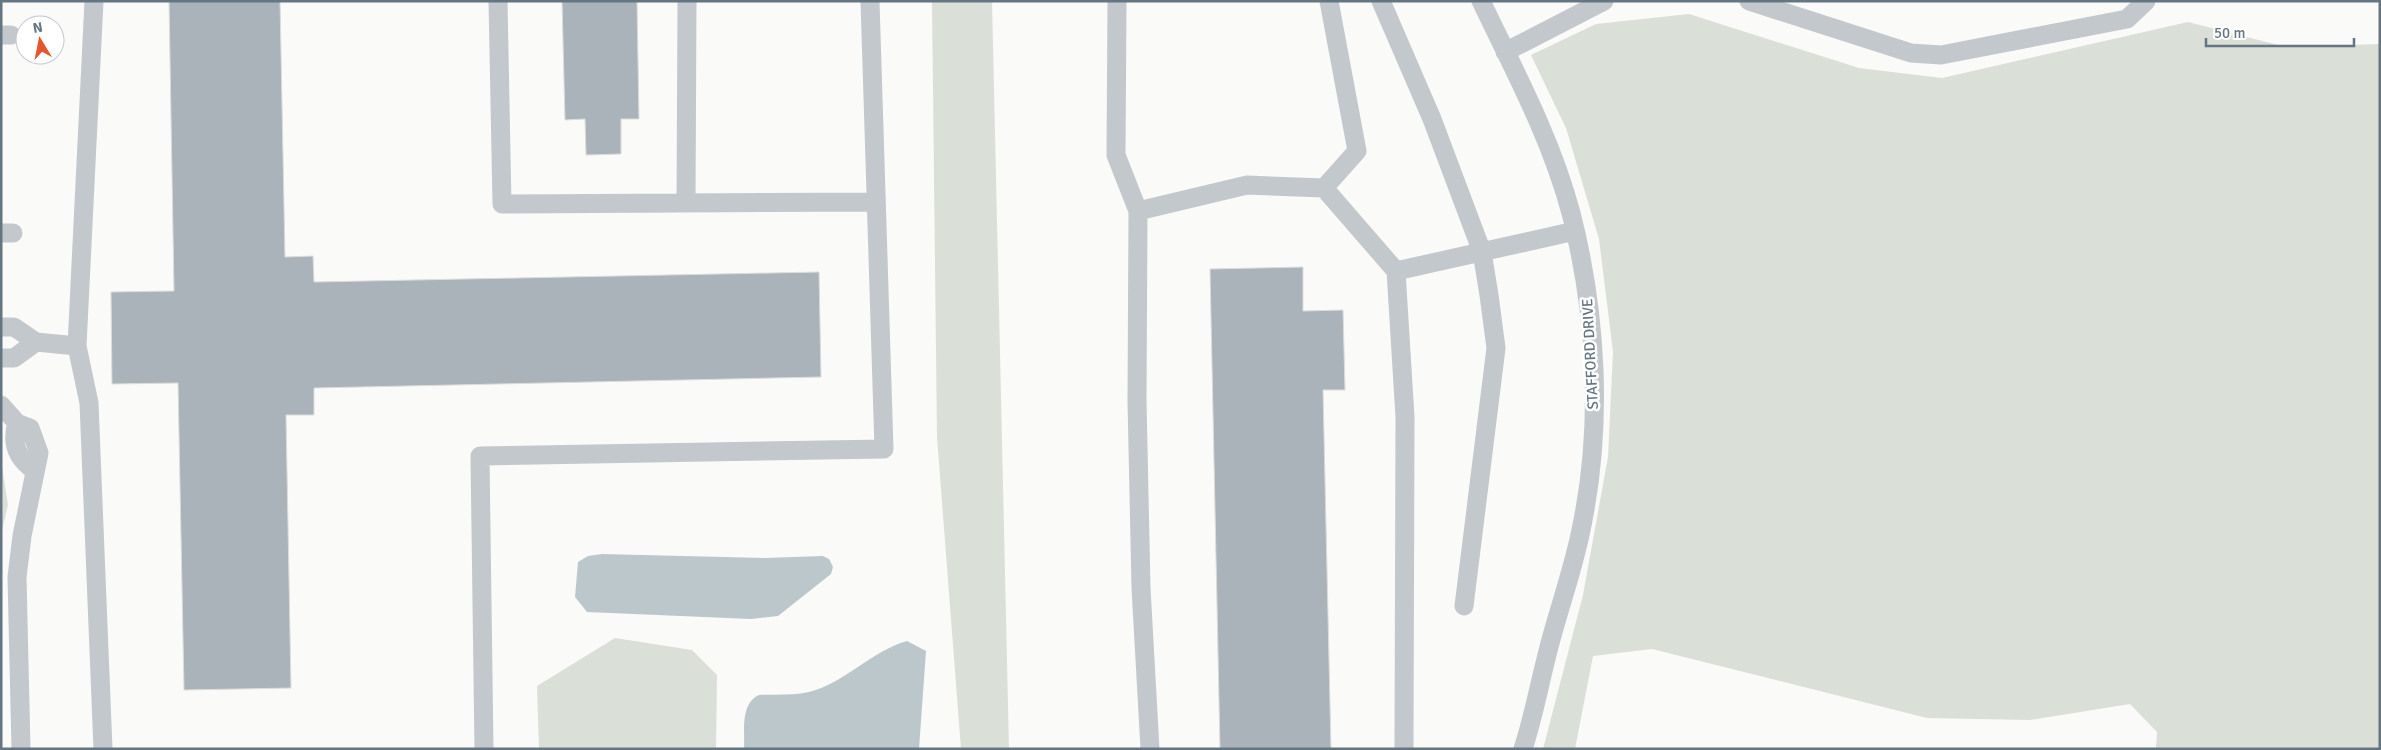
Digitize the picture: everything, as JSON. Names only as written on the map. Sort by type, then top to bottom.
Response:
[{"type":"street","points":[[94,1],[77,346],[89,403],[103,749]]},
{"type":"street","points":[[498,1],[502,204],[876,202]]},
{"type":"street","points":[[686,203],[687,1]]},
{"type":"street","points":[[484,749],[480,456],[884,449],[870,1]]},
{"type":"street","points":[[1117,1],[1116,155],[1138,211],[1137,401],[1140,588],[1150,749]]},
{"type":"street","points":[[1324,188],[1357,152],[1329,1]]},
{"type":"street","points":[[1382,1],[1432,120],[1482,252],[1496,348],[1464,606]]},
{"type":"street","name":"STAFFORD DRIVE","points":[[1481,1],[1532,106],[1556,165],[1585,278],[1592,342],[1594,401],[1587,495],[1570,575],[1549,646],[1534,714],[1523,749]]},
{"type":"street","points":[[1506,52],[1604,1]]},
{"type":"street","points":[[1749,1],[1911,53],[1941,55],[2126,19],[2146,1]]},
{"type":"street","points":[[1138,211],[1247,186],[1324,188],[1396,271],[1405,418],[1404,749]]},
{"type":"street","points":[[1396,271],[1574,231]]},
{"type":"street","points":[[1,327],[14,327],[36,342],[77,346]]},
{"type":"street","points":[[1,358],[14,358],[36,342]]},
{"type":"street","points":[[1,405],[17,423],[13,436],[22,462],[34,470],[32,494],[22,536],[17,577],[21,749]]},
{"type":"shaded area","points":[[932,1],[992,1],[1009,749],[961,749],[937,437]]},
{"type":"shaded area","points":[[1689,14],[1859,68],[1942,78],[2188,22],[2286,47],[2380,44],[2380,749],[2156,749],[2157,732],[2130,704],[2030,720],[1927,718],[1652,649],[1593,656],[1575,749],[1543,749],[1583,595],[1608,457],[1613,352],[1599,239],[1566,128],[1531,55],[1596,24]]},
{"type":"shaded area","points":[[1,460],[8,505],[1,534]]},
{"type":"shaded area","points":[[602,554],[765,558],[823,556],[829,559],[833,567],[831,574],[778,616],[751,619],[587,612],[575,597],[578,562],[588,556]]},
{"type":"shaded area","points":[[615,638],[692,650],[717,675],[716,749],[539,749],[537,686]]},
{"type":"shaded area","points":[[907,641],[926,651],[919,749],[744,749],[746,711],[753,699],[759,695],[797,694],[822,688],[882,652]]},
{"type":"building","points":[[169,1],[280,1],[285,257],[313,256],[314,282],[819,272],[821,377],[314,388],[314,415],[286,415],[291,688],[184,690],[178,383],[112,384],[111,292],[174,291]]},
{"type":"building","points":[[562,1],[637,1],[639,119],[621,119],[621,154],[586,155],[585,119],[565,120]]},
{"type":"building","points":[[1303,267],[1303,311],[1343,310],[1345,390],[1323,390],[1331,749],[1220,749],[1210,269]]}]
